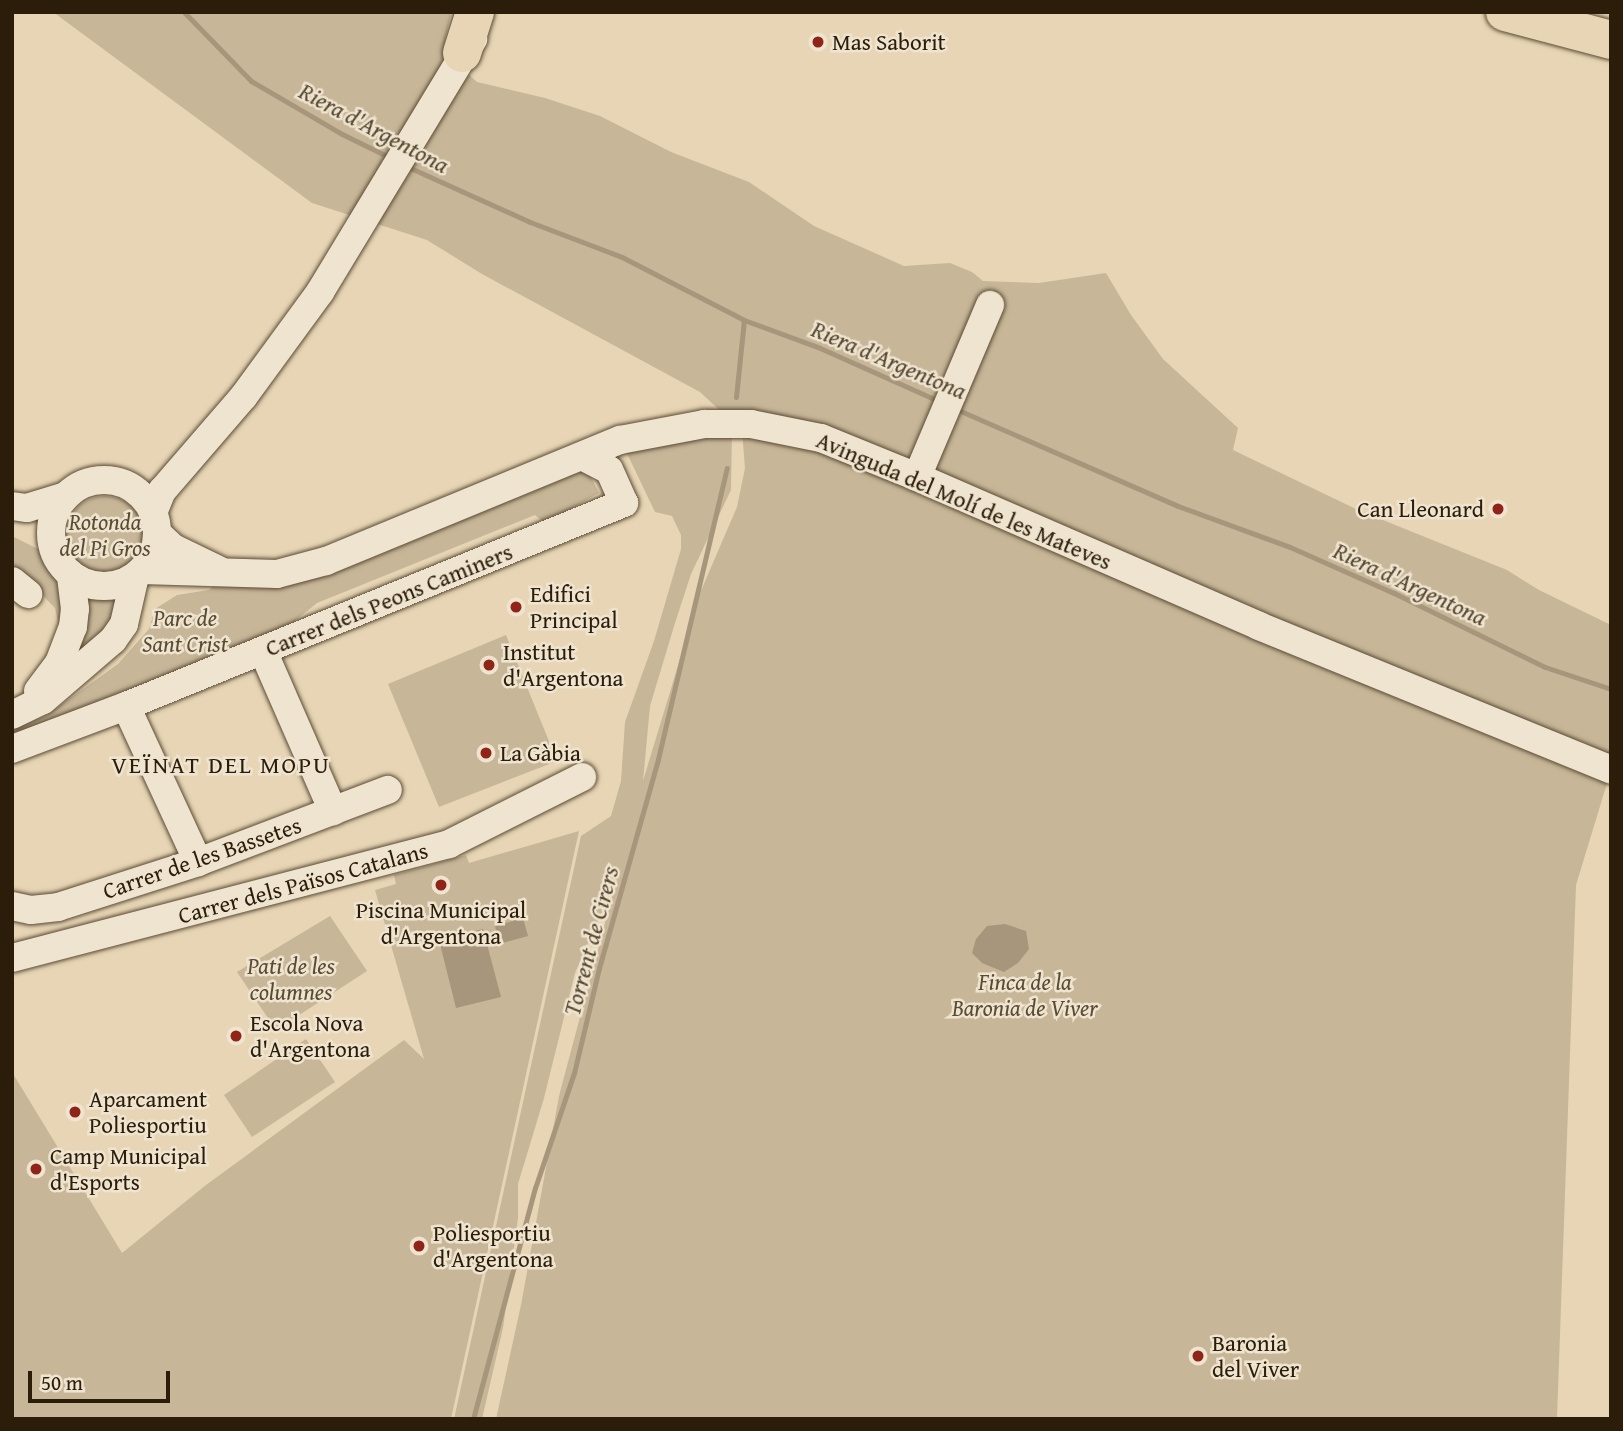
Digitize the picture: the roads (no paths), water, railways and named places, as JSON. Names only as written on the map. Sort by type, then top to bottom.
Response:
[{"type":"highway","points":[[1505,12],[1611,40]]},
{"type":"street","points":[[12,715],[43,700],[113,640],[124,624],[139,573],[153,553],[155,523],[163,491],[280,350],[360,229],[476,31]]},
{"type":"street","points":[[921,465],[985,315]]},
{"type":"street","name":"Avinguda del Molí de les Mateves","points":[[139,573],[221,571],[277,574],[326,561],[620,440],[692,426],[751,424],[821,438],[921,465],[1259,626],[1611,770]]},
{"type":"street","points":[[12,506],[27,508],[66,496],[88,482],[114,481],[170,464],[214,429]]},
{"type":"street","name":"Carrer dels Peons Caminers","points":[[12,749],[263,651],[624,503],[609,470],[582,456]]},
{"type":"street","points":[[114,481],[135,490],[173,548],[221,571]]},
{"type":"street","points":[[66,496],[54,516],[51,539],[57,559],[71,575],[101,586],[117,584],[139,573]]},
{"type":"street","points":[[12,521],[51,539]]},
{"type":"street","points":[[12,715],[60,663],[75,609],[71,575]]},
{"type":"street","points":[[263,651],[333,811]]},
{"type":"street","points":[[126,706],[198,862]]},
{"type":"street","name":"Carrer dels Països Catalans","points":[[12,958],[449,844],[582,777]]},
{"type":"street","name":"Carrer de les Bassetes","points":[[12,906],[31,910],[58,907],[198,862],[388,790]]},
{"type":"waterway","name":"Riera d'Argentona","points":[[184,12],[251,81],[342,134],[391,158]]},
{"type":"waterway","name":"Riera d'Argentona","points":[[406,166],[530,222],[622,257],[744,320],[820,348],[941,402]]},
{"type":"waterway","name":"Torrent de Cirers","points":[[736,397],[744,320]]},
{"type":"waterway","name":"Riera d'Argentona","points":[[956,409],[1178,506],[1290,547],[1394,593],[1545,667],[1611,689]]},
{"type":"waterway","name":"Torrent de Cirers","points":[[473,1419],[535,1188],[574,1073],[599,968],[658,759],[727,468]]},
{"type":"place","name":"Mas Saborit","points":[[818,42]]},
{"type":"place","name":"Can Lleonard","points":[[1498,509]]},
{"type":"place","name":"Edifici Principal","points":[[516,607]]},
{"type":"place","name":"Institut d'Argentona","points":[[489,665]]},
{"type":"place","name":"La Gàbia","points":[[486,753]]},
{"type":"place","name":"Piscina Municipal d'Argentona","points":[[441,885]]},
{"type":"place","name":"Escola Nova d'Argentona","points":[[236,1036]]},
{"type":"place","name":"Aparcament Poliesportiu","points":[[75,1112]]},
{"type":"place","name":"Camp Municipal d'Esports","points":[[36,1169]]},
{"type":"place","name":"Poliesportiu d'Argentona","points":[[419,1246]]},
{"type":"place","name":"Baronia del Viver","points":[[1198,1356]]},
{"type":"district","name":"VEÏNAT DEL MOPU","points":[[221,765]]},
{"type":"park label","name":"Rotonda del Pi Gros","points":[[105,535]]},
{"type":"park label","name":"Parc de Sant Crist","points":[[185,631]]},
{"type":"park label","name":"Pati de les columnes","points":[[291,979]]},
{"type":"park label","name":"Finca de la Baronia de Viver","points":[[1025,995]]}]
